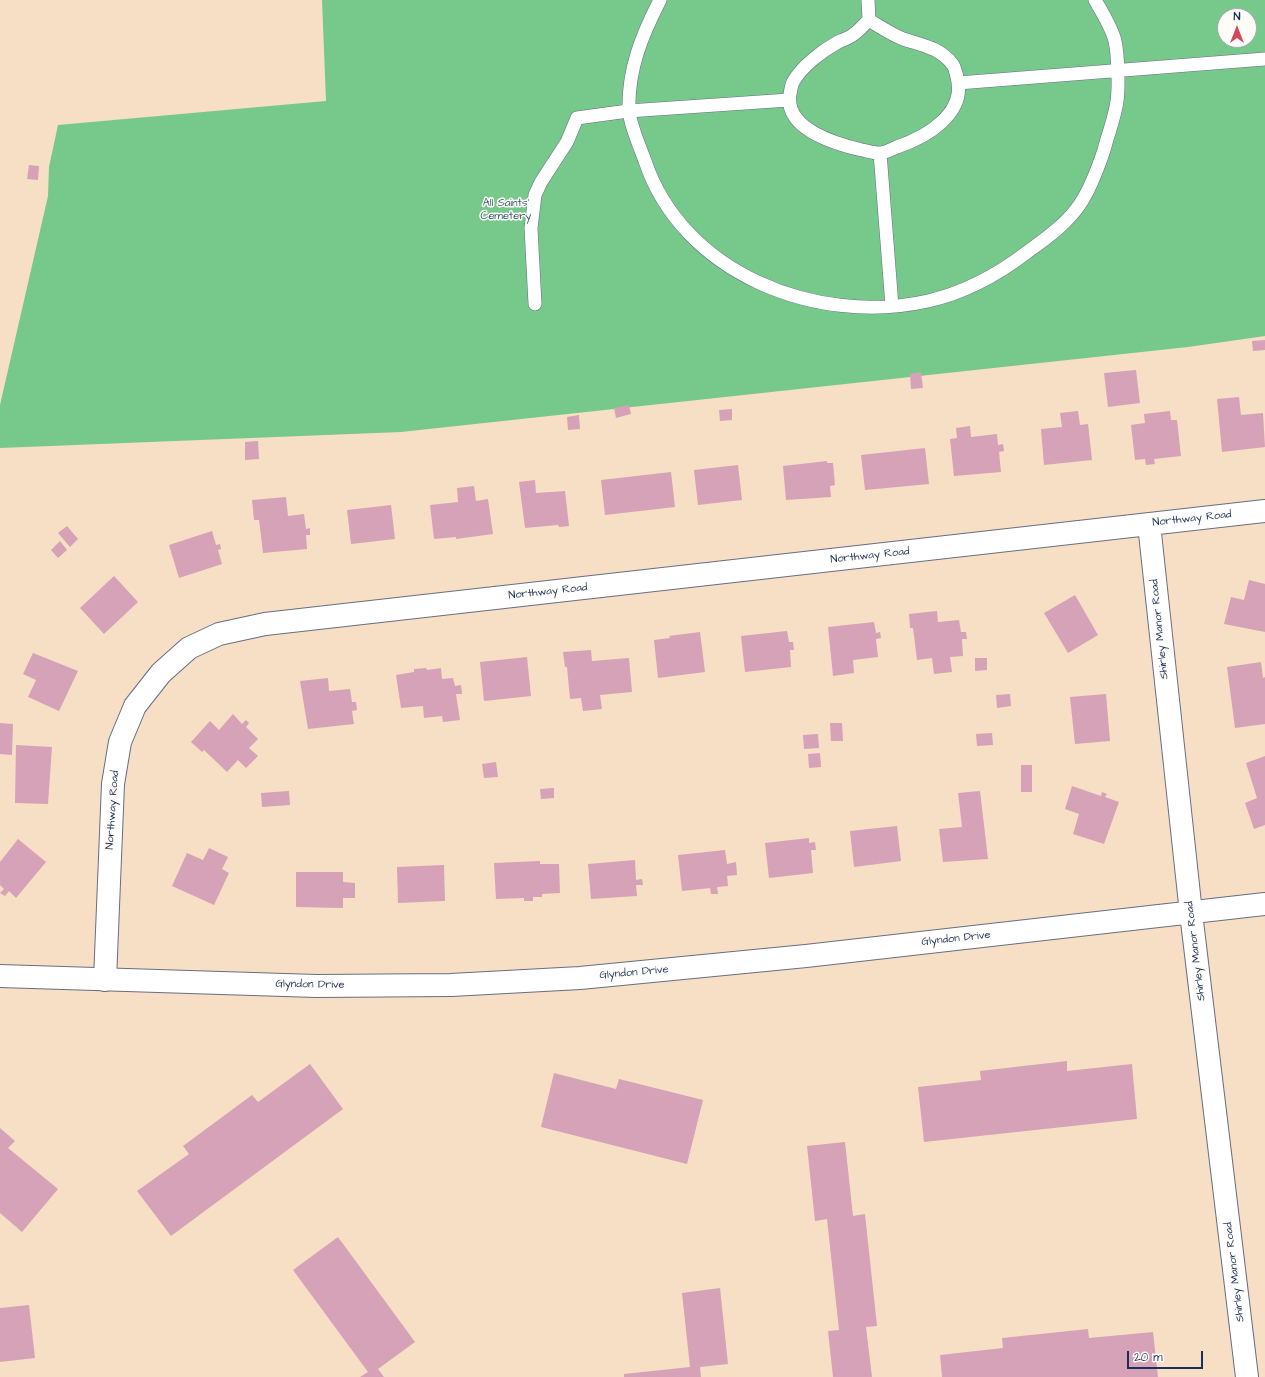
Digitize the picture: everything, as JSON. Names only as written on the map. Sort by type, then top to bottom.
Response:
[{"type":"street","name":"Northway Road","points":[[105,980],[113,784],[120,742],[135,706],[161,673],[189,648],[219,634],[265,624],[1265,511]]},
{"type":"street","name":"Shirley Manor Road","points":[[1149,524],[1191,913],[1247,1377]]},
{"type":"street","name":"Glyndon Drive","points":[[0,976],[316,986],[451,985],[580,978],[806,956],[1265,904]]},
{"type":"lane","points":[[660,0],[644,31],[634,59],[628,111],[650,178],[665,204],[684,230],[716,258],[752,279],[784,293],[825,304],[892,306],[929,301],[973,286],[1014,262],[1047,238],[1080,205],[1098,169],[1118,100],[1115,40],[1095,0]]},
{"type":"lane","points":[[868,0],[869,20],[854,34],[836,43],[815,58],[799,74],[792,84],[789,100],[792,112],[802,124],[819,136],[841,145],[880,154],[915,141],[935,128],[950,112],[958,98],[958,83],[954,66],[943,54],[886,31],[869,20]]},
{"type":"lane","points":[[958,83],[1265,60]]},
{"type":"lane","points":[[535,304],[532,228],[535,195],[541,182],[558,157],[577,118],[628,111],[789,100]]},
{"type":"lane","points":[[880,154],[892,306]]},
{"type":"green space","name":"All Saints' Cemetery","points":[[322,0],[1265,0],[1265,336],[1188,347],[401,432],[0,448],[0,405],[48,196],[49,167],[58,125],[326,101]]},
{"type":"building","points":[[29,165],[39,166],[38,180],[27,179]]},
{"type":"building","points":[[1265,340],[1265,350],[1253,351],[1252,341]]},
{"type":"building","points":[[1136,370],[1140,403],[1108,407],[1104,373]]},
{"type":"building","points":[[921,372],[923,388],[911,389],[910,374]]},
{"type":"building","points":[[1239,397],[1241,415],[1263,413],[1265,447],[1222,452],[1217,399]]},
{"type":"building","points":[[629,405],[631,414],[616,418],[614,408]]},
{"type":"building","points":[[732,409],[732,420],[720,421],[719,410]]},
{"type":"building","points":[[1078,411],[1080,425],[1088,424],[1092,460],[1044,465],[1041,429],[1062,427],[1060,413]]},
{"type":"building","points":[[1170,411],[1171,420],[1177,420],[1181,456],[1154,459],[1155,464],[1146,465],[1145,459],[1135,460],[1131,425],[1145,423],[1144,414]]},
{"type":"building","points":[[579,415],[580,429],[568,430],[567,417]]},
{"type":"building","points":[[970,426],[971,437],[997,434],[998,445],[1003,444],[1004,451],[999,452],[1001,472],[954,476],[950,439],[957,438],[956,428]]},
{"type":"building","points":[[258,441],[259,459],[245,460],[245,442]]},
{"type":"building","points":[[925,448],[929,484],[865,490],[861,455]]},
{"type":"building","points":[[827,461],[827,463],[833,463],[835,485],[830,486],[831,497],[786,500],[783,466]]},
{"type":"building","points":[[738,465],[742,500],[698,505],[694,470]]},
{"type":"building","points":[[671,472],[675,507],[605,515],[601,480]]},
{"type":"building","points":[[535,480],[536,493],[565,491],[569,526],[559,527],[558,525],[525,528],[519,482]]},
{"type":"building","points":[[474,486],[476,501],[488,499],[493,534],[456,539],[456,537],[434,539],[430,505],[458,502],[457,488]]},
{"type":"building","points":[[286,497],[288,516],[304,514],[306,529],[310,528],[310,535],[306,535],[307,549],[263,553],[259,520],[254,520],[252,500]]},
{"type":"building","points":[[391,505],[395,539],[351,544],[347,510]]},
{"type":"building","points":[[67,526],[78,539],[70,547],[58,533]]},
{"type":"building","points":[[212,531],[216,545],[220,544],[221,549],[218,550],[222,564],[179,578],[169,545]]},
{"type":"building","points":[[60,541],[67,550],[58,558],[51,550]]},
{"type":"building","points":[[114,576],[138,602],[104,634],[80,608]]},
{"type":"building","points":[[1249,580],[1265,584],[1265,632],[1224,624],[1231,597],[1244,600]]},
{"type":"building","points":[[1075,595],[1098,635],[1068,653],[1044,613]]},
{"type":"building","points":[[937,611],[938,622],[959,620],[961,632],[966,632],[967,639],[962,639],[963,656],[950,657],[952,672],[934,674],[932,658],[917,660],[913,628],[910,628],[909,614]]},
{"type":"building","points":[[874,622],[876,633],[880,632],[881,638],[876,639],[878,657],[853,660],[854,673],[833,676],[828,627]]},
{"type":"building","points":[[787,631],[789,642],[793,642],[794,650],[790,650],[791,667],[745,672],[741,636]]},
{"type":"building","points":[[700,632],[705,672],[658,678],[654,640],[670,638],[669,636]]},
{"type":"building","points":[[591,650],[592,661],[629,658],[632,692],[600,695],[602,709],[583,711],[581,698],[570,699],[567,667],[565,667],[563,652]]},
{"type":"building","points":[[33,653],[78,671],[59,711],[28,697],[36,680],[23,674]]},
{"type":"building","points":[[527,657],[531,696],[484,701],[480,662]]},
{"type":"building","points":[[975,658],[987,658],[987,670],[975,671]]},
{"type":"building","points":[[1261,662],[1263,678],[1265,677],[1265,724],[1235,728],[1227,667]]},
{"type":"building","points":[[426,668],[427,670],[441,668],[442,679],[453,678],[455,686],[461,685],[462,694],[456,694],[460,720],[443,722],[442,716],[424,718],[423,706],[401,708],[396,675],[414,672],[414,669]]},
{"type":"building","points":[[328,678],[329,691],[350,689],[352,702],[356,702],[357,710],[352,711],[354,724],[308,729],[300,681]]},
{"type":"building","points":[[1010,694],[1011,706],[997,708],[996,695]]},
{"type":"building","points":[[1106,694],[1110,741],[1075,744],[1070,697]]},
{"type":"building","points":[[233,714],[242,724],[246,720],[249,723],[246,727],[258,739],[249,748],[258,756],[246,768],[238,760],[227,772],[204,750],[202,752],[191,742],[210,721],[219,730]]},
{"type":"building","points":[[0,723],[13,724],[12,755],[0,754]]},
{"type":"building","points":[[830,723],[842,723],[843,741],[831,741]]},
{"type":"building","points":[[992,733],[993,745],[977,746],[976,734]]},
{"type":"building","points":[[818,734],[819,748],[804,749],[803,735]]},
{"type":"building","points":[[16,745],[52,747],[48,804],[15,803]]},
{"type":"building","points":[[820,753],[821,767],[809,768],[808,754]]},
{"type":"building","points":[[1265,756],[1265,825],[1254,829],[1245,803],[1257,798],[1246,763]]},
{"type":"building","points":[[496,762],[498,777],[484,778],[482,764]]},
{"type":"building","points":[[1021,765],[1032,765],[1032,792],[1021,792]]},
{"type":"building","points":[[1072,786],[1101,796],[1102,792],[1107,794],[1105,797],[1119,802],[1104,844],[1073,834],[1079,814],[1065,809]]},
{"type":"building","points":[[554,788],[554,798],[541,799],[540,789]]},
{"type":"building","points":[[289,791],[290,805],[262,807],[261,793]]},
{"type":"building","points":[[980,791],[988,859],[943,862],[939,829],[962,827],[958,793]]},
{"type":"building","points":[[897,826],[901,861],[854,867],[850,831]]},
{"type":"building","points":[[809,838],[809,843],[815,842],[816,850],[811,850],[813,873],[769,878],[765,843]]},
{"type":"building","points":[[18,839],[46,862],[16,898],[9,891],[5,896],[0,893],[4,889],[0,885],[0,862]]},
{"type":"building","points":[[209,848],[228,857],[222,869],[229,873],[214,905],[172,886],[187,853],[203,860]]},
{"type":"building","points":[[725,850],[727,864],[736,862],[737,875],[727,876],[728,886],[717,887],[718,894],[711,894],[710,888],[682,891],[678,855]]},
{"type":"building","points":[[635,860],[636,880],[642,879],[643,885],[636,885],[637,896],[591,899],[588,864]]},
{"type":"building","points":[[540,861],[540,864],[559,864],[560,893],[542,894],[542,897],[533,897],[533,901],[524,901],[524,898],[496,899],[494,863]]},
{"type":"building","points":[[444,865],[445,901],[398,903],[397,867]]},
{"type":"building","points":[[296,872],[343,872],[343,882],[355,883],[355,898],[343,898],[343,908],[296,907]]},
{"type":"building","points":[[1067,1061],[1067,1071],[1132,1064],[1137,1119],[924,1142],[918,1087],[981,1080],[980,1071]]},
{"type":"building","points":[[310,1064],[343,1109],[171,1236],[137,1191],[189,1154],[183,1146],[252,1095],[258,1102]]},
{"type":"building","points":[[554,1073],[616,1089],[619,1079],[703,1100],[687,1164],[541,1127]]},
{"type":"building","points":[[0,1128],[15,1141],[8,1148],[58,1189],[22,1232],[0,1213]]},
{"type":"building","points":[[845,1142],[853,1216],[865,1214],[877,1326],[866,1327],[872,1377],[833,1377],[828,1331],[839,1330],[827,1219],[815,1221],[807,1146]]},
{"type":"building","points":[[338,1237],[415,1342],[378,1369],[384,1377],[360,1377],[368,1372],[293,1270]]},
{"type":"building","points":[[720,1288],[728,1364],[700,1367],[701,1377],[624,1377],[624,1374],[690,1367],[682,1293]]},
{"type":"building","points":[[29,1305],[35,1358],[0,1362],[0,1308]]},
{"type":"building","points":[[1088,1329],[1089,1338],[1153,1332],[1158,1377],[942,1377],[940,1355],[1003,1348],[1002,1338]]}]
